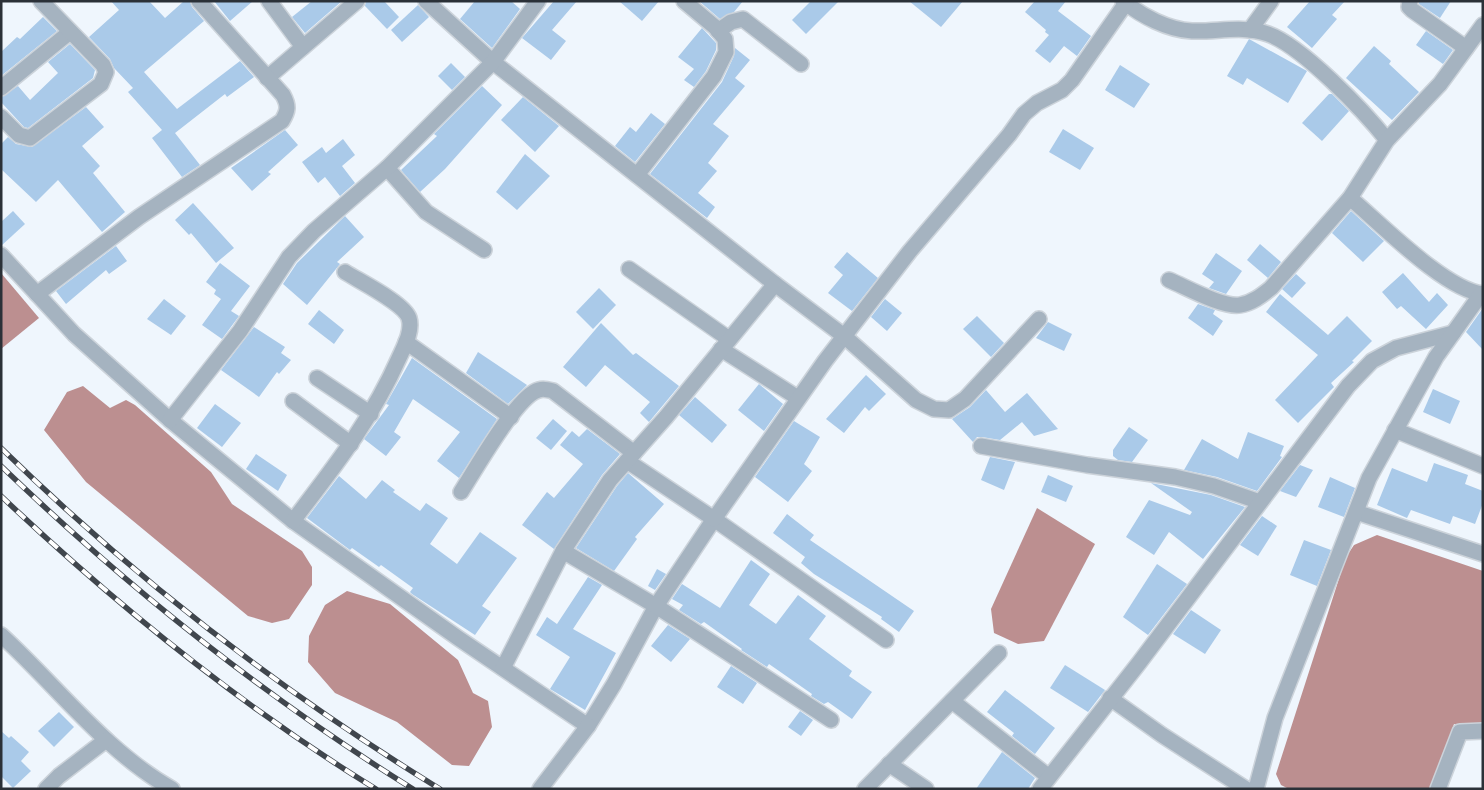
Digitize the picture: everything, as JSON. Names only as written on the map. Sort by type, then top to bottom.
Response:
[{"type":"street","points":[[1,117],[19,135],[30,138],[101,84],[106,78],[103,65],[41,1]]},
{"type":"street","points":[[37,294],[139,217],[282,121],[288,112],[287,103],[199,1]]},
{"type":"street","points":[[269,1],[302,47]]},
{"type":"street","points":[[266,78],[357,1]]},
{"type":"street","points":[[426,1],[493,62],[844,336],[916,400],[934,410],[949,410],[965,399],[1039,319]]},
{"type":"street","points":[[170,420],[240,331],[289,257],[314,231],[387,168],[493,62],[538,1]]},
{"type":"street","points":[[637,175],[722,63],[726,52],[725,39],[684,1]]},
{"type":"street","points":[[1250,30],[1271,1]]},
{"type":"street","points":[[1410,1],[1409,6],[1412,10],[1466,48]]},
{"type":"street","points":[[540,789],[588,726],[614,684],[656,606],[714,519],[798,398],[844,336],[910,251],[1009,135],[1024,114],[1037,104],[1062,90],[1072,80],[1125,2],[1142,15],[1163,24],[1191,31],[1250,30],[1269,34],[1294,48],[1369,116],[1388,140]]},
{"type":"street","points":[[718,31],[731,22],[743,18],[800,64]]},
{"type":"street","points":[[1169,280],[1220,302],[1238,306],[1256,300],[1271,288],[1350,198],[1388,140],[1440,84],[1483,25]]},
{"type":"street","points":[[1,88],[70,32]]},
{"type":"street","points":[[387,168],[426,212],[484,250]]},
{"type":"street","points":[[1256,789],[1275,718],[1369,478],[1436,357],[1481,298],[1438,272],[1350,198]]},
{"type":"street","points":[[1,255],[74,334],[170,420],[293,521],[588,726]]},
{"type":"street","points":[[629,269],[798,398]]},
{"type":"street","points":[[293,521],[351,444],[370,414],[406,342],[410,325],[408,316],[401,307],[345,272]]},
{"type":"street","points":[[503,668],[563,551],[610,480],[775,284]]},
{"type":"street","points":[[952,701],[1044,783],[1348,386],[1372,361],[1396,348],[1453,333]]},
{"type":"street","points":[[406,342],[511,417]]},
{"type":"street","points":[[317,378],[370,414]]},
{"type":"street","points":[[461,492],[518,405],[533,392],[541,389],[553,391],[630,457],[714,519],[886,640]]},
{"type":"street","points":[[293,401],[351,444]]},
{"type":"street","points":[[1396,430],[1483,466]]},
{"type":"street","points":[[981,446],[1087,465],[1175,477],[1214,486],[1260,502]]},
{"type":"street","points":[[1356,512],[1483,554]]},
{"type":"street","points":[[563,551],[656,606],[831,720]]},
{"type":"street","points":[[1,635],[29,660],[106,740],[172,789]]},
{"type":"street","points":[[865,789],[999,653]]},
{"type":"street","points":[[1110,698],[1162,735],[1246,789]]},
{"type":"street","points":[[1438,789],[1460,732],[1483,731]]},
{"type":"street","points":[[46,789],[59,776],[106,740]]},
{"type":"street","points":[[889,764],[926,789]]},
{"type":"shaded area","points":[[1,273],[39,318],[1,349]]},
{"type":"shaded area","points":[[83,386],[110,408],[126,400],[135,405],[211,472],[232,504],[302,551],[312,567],[312,585],[289,619],[272,623],[248,616],[86,482],[44,430],[67,392]]},
{"type":"shaded area","points":[[1037,508],[1095,544],[1044,641],[1018,644],[994,633],[991,609]]},
{"type":"shaded area","points":[[1377,535],[1483,571],[1483,733],[1454,724],[1432,789],[1289,789],[1281,785],[1276,774],[1346,557],[1354,545]]},
{"type":"shaded area","points":[[347,591],[390,604],[458,660],[473,693],[488,701],[492,727],[469,766],[452,765],[397,722],[335,693],[308,662],[309,636],[325,605]]},
{"type":"building","points":[[111,1],[149,1],[165,18],[184,1],[190,1],[192,7],[204,21],[144,72],[177,109],[240,61],[254,77],[227,97],[225,94],[175,133],[200,165],[182,177],[152,138],[162,130],[128,92],[133,88],[114,68],[110,59],[89,37],[119,10]]},
{"type":"building","points":[[214,1],[253,1],[230,21]]},
{"type":"building","points":[[312,1],[342,1],[305,33],[292,17]]},
{"type":"building","points":[[366,1],[384,1],[399,17],[387,29],[365,6]]},
{"type":"building","points":[[475,1],[511,1],[520,9],[492,48],[460,19]]},
{"type":"building","points":[[554,1],[577,1],[552,30],[566,41],[551,60],[522,38]]},
{"type":"building","points":[[619,1],[659,1],[642,21]]},
{"type":"building","points":[[699,1],[743,1],[734,12],[720,19]]},
{"type":"building","points":[[811,1],[839,1],[806,34],[792,20]]},
{"type":"building","points":[[909,1],[963,1],[941,27]]},
{"type":"building","points":[[1035,1],[1066,1],[1058,11],[1091,36],[1077,56],[1064,46],[1050,63],[1035,51],[1049,35],[1045,32],[1046,30],[1025,12]]},
{"type":"building","points":[[1310,1],[1345,1],[1332,15],[1337,19],[1312,48],[1287,27]]},
{"type":"building","points":[[1419,1],[1451,1],[1440,18],[1419,4]]},
{"type":"building","points":[[418,5],[429,17],[402,42],[391,30]]},
{"type":"building","points":[[43,17],[57,31],[1,76],[1,52],[17,37],[20,39]]},
{"type":"building","points":[[702,28],[716,43],[716,50],[706,71],[694,87],[684,80],[694,69],[678,57]]},
{"type":"building","points":[[1426,31],[1453,50],[1443,64],[1416,45]]},
{"type":"building","points":[[1249,39],[1307,71],[1288,103],[1247,78],[1243,85],[1227,76]]},
{"type":"building","points":[[70,44],[95,70],[93,78],[28,128],[24,127],[1,102],[1,97],[18,86],[30,100],[58,73],[48,62]]},
{"type":"building","points":[[1374,46],[1391,61],[1389,64],[1419,92],[1392,120],[1346,78]]},
{"type":"building","points":[[735,48],[750,60],[735,78],[745,86],[713,124],[729,136],[708,163],[717,171],[698,193],[715,207],[707,218],[650,174],[722,82],[734,56]]},
{"type":"building","points":[[451,63],[465,77],[452,90],[438,76]]},
{"type":"building","points":[[1120,65],[1150,84],[1134,108],[1105,90]]},
{"type":"building","points":[[482,86],[502,105],[445,169],[420,192],[401,170],[437,136],[434,134]]},
{"type":"building","points":[[1329,94],[1332,94],[1349,111],[1322,141],[1302,123]]},
{"type":"building","points":[[523,97],[559,126],[535,152],[501,120]]},
{"type":"building","points":[[86,107],[104,127],[82,146],[100,166],[93,173],[125,212],[102,232],[58,180],[36,202],[1,169],[1,144],[8,137],[16,144],[32,147]]},
{"type":"building","points":[[651,113],[665,124],[635,162],[615,146],[630,127],[636,132]]},
{"type":"building","points":[[1063,129],[1094,148],[1080,170],[1049,152]]},
{"type":"building","points":[[285,130],[298,145],[268,172],[271,174],[252,191],[231,168]]},
{"type":"building","points":[[343,139],[355,155],[342,166],[355,183],[340,196],[325,177],[318,183],[302,162],[322,147],[326,153]]},
{"type":"building","points":[[525,154],[550,176],[517,210],[496,192]]},
{"type":"building","points":[[193,203],[234,248],[216,263],[191,233],[189,235],[175,220]]},
{"type":"building","points":[[13,211],[25,224],[1,246],[1,222]]},
{"type":"building","points":[[1351,211],[1384,241],[1363,262],[1332,233]]},
{"type":"building","points":[[345,216],[364,237],[337,262],[340,264],[307,305],[283,284],[297,263]]},
{"type":"building","points":[[1260,244],[1281,262],[1268,278],[1247,260]]},
{"type":"building","points":[[116,246],[127,261],[109,274],[106,270],[66,304],[56,291]]},
{"type":"building","points":[[847,252],[878,278],[852,311],[828,293],[843,275],[834,267]]},
{"type":"building","points":[[1216,253],[1242,271],[1226,294],[1209,288],[1214,282],[1202,274]]},
{"type":"building","points":[[220,263],[250,286],[231,311],[239,316],[222,339],[202,325],[221,299],[214,294],[216,290],[206,282]]},
{"type":"building","points":[[1403,273],[1429,302],[1437,293],[1448,305],[1426,329],[1401,306],[1397,309],[1382,292]]},
{"type":"building","points":[[1296,274],[1306,283],[1292,298],[1282,289]]},
{"type":"building","points":[[599,288],[616,305],[593,329],[576,312]]},
{"type":"building","points":[[1280,294],[1328,335],[1347,316],[1372,341],[1352,361],[1354,362],[1331,383],[1334,387],[1298,423],[1275,400],[1318,355],[1266,312]]},
{"type":"building","points":[[164,299],[186,316],[171,335],[147,319]]},
{"type":"building","points":[[885,299],[902,313],[887,331],[871,317]]},
{"type":"building","points":[[1198,304],[1215,310],[1213,314],[1223,321],[1213,336],[1188,318]]},
{"type":"building","points":[[1483,308],[1483,350],[1466,332]]},
{"type":"building","points":[[319,310],[344,330],[334,344],[308,324]]},
{"type":"building","points":[[977,316],[1004,343],[991,357],[963,329]]},
{"type":"building","points":[[1048,322],[1072,334],[1064,351],[1036,338]]},
{"type":"building","points":[[601,323],[633,355],[636,353],[679,386],[649,422],[640,413],[650,402],[605,365],[586,387],[563,367]]},
{"type":"building","points":[[254,327],[285,347],[281,353],[291,360],[279,374],[277,372],[259,397],[221,370]]},
{"type":"building","points":[[478,352],[527,385],[508,404],[466,373]]},
{"type":"building","points":[[412,358],[497,419],[459,478],[437,461],[460,432],[413,399],[394,432],[401,437],[386,456],[364,439],[389,405],[386,404]]},
{"type":"building","points":[[866,375],[886,394],[869,411],[865,407],[844,433],[826,419]]},
{"type":"building","points":[[759,384],[783,404],[764,431],[738,410]]},
{"type":"building","points":[[1433,389],[1460,401],[1450,424],[1423,412]]},
{"type":"building","points":[[986,390],[1005,412],[1027,393],[1058,429],[1034,436],[1022,422],[1000,440],[977,437],[973,442],[952,419],[970,407]]},
{"type":"building","points":[[695,397],[727,425],[712,443],[679,415]]},
{"type":"building","points":[[215,404],[241,423],[222,447],[197,428]]},
{"type":"building","points":[[553,419],[567,431],[551,450],[536,438]]},
{"type":"building","points":[[794,421],[820,437],[804,464],[812,471],[788,502],[755,477]]},
{"type":"building","points":[[1129,427],[1148,440],[1132,462],[1118,460],[1113,456],[1113,450]]},
{"type":"building","points":[[587,429],[620,454],[602,475],[554,549],[522,525],[547,492],[554,498],[583,464],[560,445],[572,431],[579,437]]},
{"type":"building","points":[[1248,432],[1284,446],[1280,456],[1282,457],[1257,491],[1217,477],[1184,470],[1202,439],[1238,459]]},
{"type":"building","points":[[256,454],[287,475],[278,491],[246,469]]},
{"type":"building","points":[[990,457],[1015,462],[1004,490],[981,480]]},
{"type":"building","points":[[1434,463],[1468,475],[1465,484],[1483,491],[1483,503],[1475,524],[1453,516],[1450,524],[1411,510],[1407,518],[1377,505],[1392,468],[1427,482]]},
{"type":"building","points":[[1300,465],[1313,470],[1296,497],[1280,491]]},
{"type":"building","points":[[628,473],[664,504],[635,537],[637,539],[614,571],[576,548],[617,486]]},
{"type":"building","points":[[1048,475],[1073,486],[1066,502],[1041,492]]},
{"type":"building","points":[[339,476],[366,499],[382,480],[395,490],[393,492],[420,511],[426,503],[448,518],[430,544],[457,564],[480,532],[517,558],[482,606],[491,612],[475,635],[412,594],[410,592],[413,588],[381,565],[379,567],[352,548],[350,550],[307,518]]},
{"type":"building","points":[[1330,477],[1355,488],[1344,517],[1318,507]]},
{"type":"building","points":[[1151,483],[1211,495],[1245,507],[1203,559],[1169,532],[1154,555],[1126,537],[1149,500],[1190,515],[1192,512]]},
{"type":"building","points":[[787,514],[814,535],[810,540],[914,611],[899,632],[881,619],[882,617],[814,574],[801,563],[805,557],[773,533]]},
{"type":"building","points":[[1262,516],[1277,526],[1258,556],[1240,545]]},
{"type":"building","points":[[1304,540],[1331,550],[1317,586],[1290,575]]},
{"type":"building","points":[[751,560],[770,574],[749,605],[776,624],[798,595],[826,616],[809,639],[852,671],[849,676],[872,692],[852,719],[828,702],[824,704],[811,696],[812,694],[769,664],[767,667],[704,622],[701,624],[679,610],[683,605],[672,599],[682,584],[720,608]]},
{"type":"building","points":[[1157,564],[1187,584],[1148,635],[1123,617]]},
{"type":"building","points":[[657,569],[666,574],[655,590],[648,586]]},
{"type":"building","points":[[588,577],[602,585],[573,629],[616,653],[585,710],[550,689],[570,657],[536,635],[547,617],[557,624]]},
{"type":"building","points":[[1191,610],[1221,630],[1205,654],[1173,634]]},
{"type":"building","points":[[668,625],[690,639],[671,662],[651,646]]},
{"type":"building","points":[[1065,665],[1105,690],[1088,712],[1050,688]]},
{"type":"building","points":[[731,666],[757,683],[743,704],[717,687]]},
{"type":"building","points":[[1005,690],[1055,728],[1035,754],[1012,736],[1014,733],[987,712]]},
{"type":"building","points":[[800,711],[813,720],[801,736],[788,727]]},
{"type":"building","points":[[59,712],[74,727],[54,747],[38,731]]},
{"type":"building","points":[[1,731],[9,738],[11,736],[29,752],[21,761],[31,771],[13,788],[1,776]]},
{"type":"building","points":[[1002,752],[1035,778],[1028,789],[976,789]]},
{"type":"railway","points":[[1,448],[103,542],[211,631],[323,713],[440,789]]},
{"type":"railway","points":[[1,466],[98,555],[199,638],[304,717],[413,789]]},
{"type":"railway","points":[[1,496],[89,576],[181,652],[278,724],[376,789]]}]
